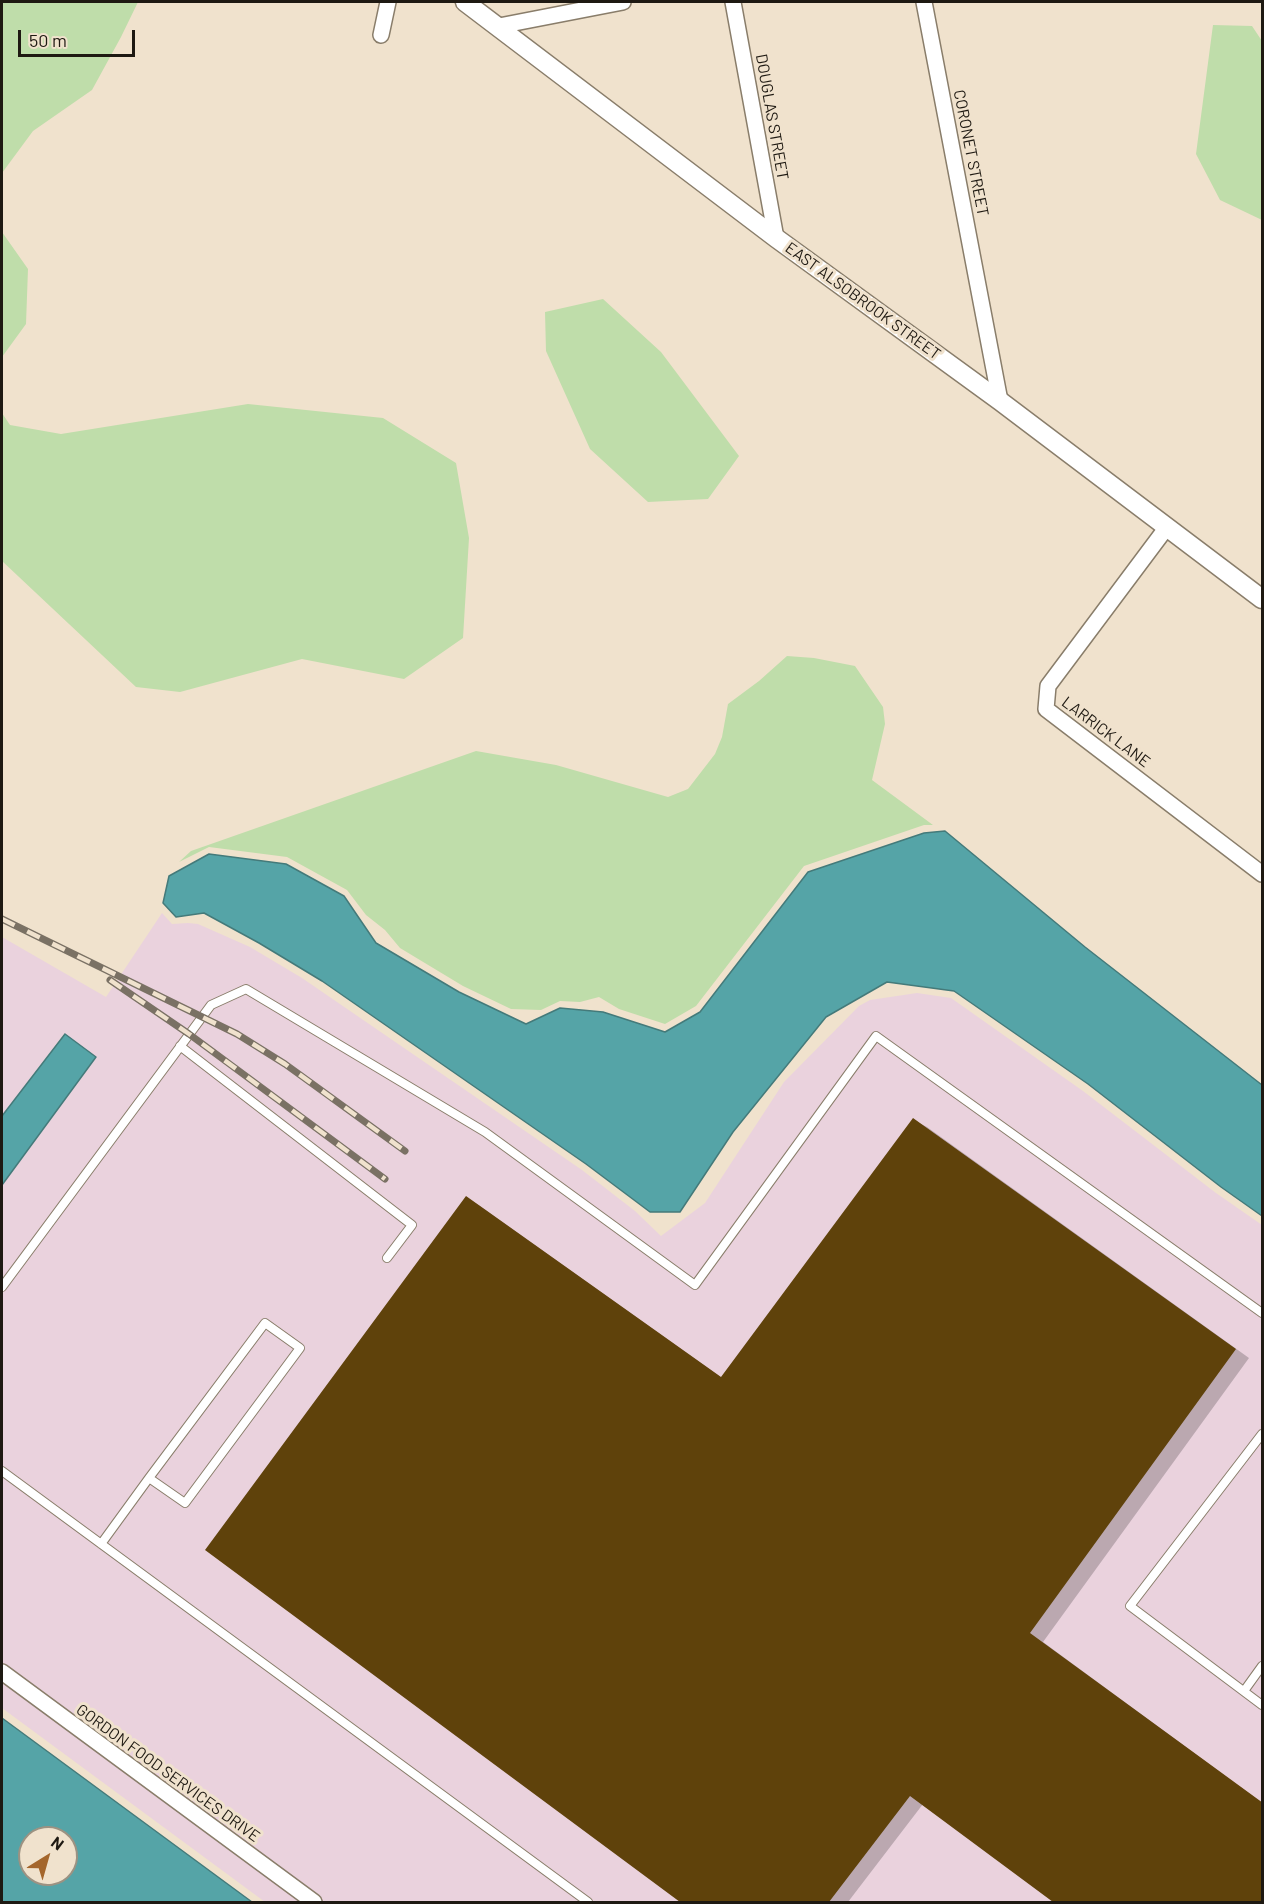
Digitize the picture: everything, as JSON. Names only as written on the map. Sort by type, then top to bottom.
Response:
[{"type":"street","points":[[381,35],[388,2]]},
{"type":"street","name":"EAST ALSOBROOK STREET","points":[[465,2],[776,238],[1000,400],[1263,600]]},
{"type":"street","points":[[499,26],[623,2]]},
{"type":"street","name":"DOUGLAS STREET","points":[[733,2],[776,238]]},
{"type":"street","name":"CORONET STREET","points":[[924,2],[1000,400]]},
{"type":"street","name":"LARRICK LANE","points":[[1167,527],[1048,686],[1046,709],[1263,874]]},
{"type":"street","name":"GORDON FOOD SERVICES DRIVE","points":[[2,1672],[314,1902]]},
{"type":"lane","points":[[2,1287],[211,1005],[246,989],[485,1132],[695,1285],[876,1036],[1263,1313]]},
{"type":"lane","points":[[180,1046],[412,1225],[387,1258]]},
{"type":"lane","points":[[101,1544],[149,1478],[265,1323],[300,1348],[185,1503],[149,1478]]},
{"type":"lane","points":[[1263,1434],[1130,1606],[1263,1706]]},
{"type":"lane","points":[[2,1471],[588,1902]]},
{"type":"lane","points":[[1244,1691],[1263,1666]]},
{"type":"shaded area","points":[[162,913],[172,924],[198,924],[250,947],[302,978],[582,1170],[635,1211],[661,1236],[705,1203],[784,1082],[859,1006],[870,1000],[917,993],[951,998],[1083,1091],[1216,1193],[1262,1225],[1262,1902],[265,1902],[2,1708],[2,1185],[96,1057],[64,1034],[2,1116],[2,937],[106,997]]},
{"type":"green space","points":[[2,2],[138,2],[92,90],[33,131],[2,173]]},
{"type":"green space","points":[[1213,25],[1252,26],[1262,41],[1262,220],[1220,200],[1196,154]]},
{"type":"green space","points":[[2,232],[28,269],[26,324],[2,357]]},
{"type":"green space","points":[[603,299],[661,352],[739,456],[708,499],[648,502],[590,449],[546,351],[545,312]]},
{"type":"green space","points":[[248,404],[383,418],[456,463],[469,538],[463,638],[404,679],[302,659],[180,692],[136,687],[2,561],[2,413],[10,425],[61,434]]},
{"type":"green space","points":[[787,656],[814,658],[855,666],[883,707],[885,724],[872,780],[933,825],[924,825],[804,866],[696,1006],[665,1024],[619,1009],[599,997],[580,1002],[560,1001],[541,1010],[511,1009],[463,986],[400,948],[385,930],[366,915],[347,890],[287,857],[209,847],[179,862],[191,851],[476,751],[556,765],[668,797],[688,789],[715,754],[722,737],[728,704]]},
{"type":"water","points":[[945,831],[1085,947],[1262,1085],[1262,1216],[1088,1084],[954,991],[887,982],[826,1017],[733,1132],[680,1212],[650,1212],[586,1164],[322,981],[204,913],[176,917],[163,903],[169,876],[209,854],[286,864],[344,896],[376,943],[459,992],[526,1024],[560,1008],[603,1012],[665,1032],[700,1012],[808,872],[924,833]]},
{"type":"water","points":[[65,1034],[96,1057],[2,1185],[2,1116]]},
{"type":"water","points":[[2,1718],[252,1902],[2,1902]]},
{"type":"building","points":[[913,1118],[1236,1349],[1030,1633],[1263,1803],[1263,1902],[1053,1902],[910,1796],[829,1902],[680,1902],[205,1550],[466,1196],[721,1377]]},
{"type":"railway","points":[[2,919],[237,1034],[285,1064],[405,1151]]},
{"type":"railway","points":[[110,980],[189,1034],[385,1179]]}]
